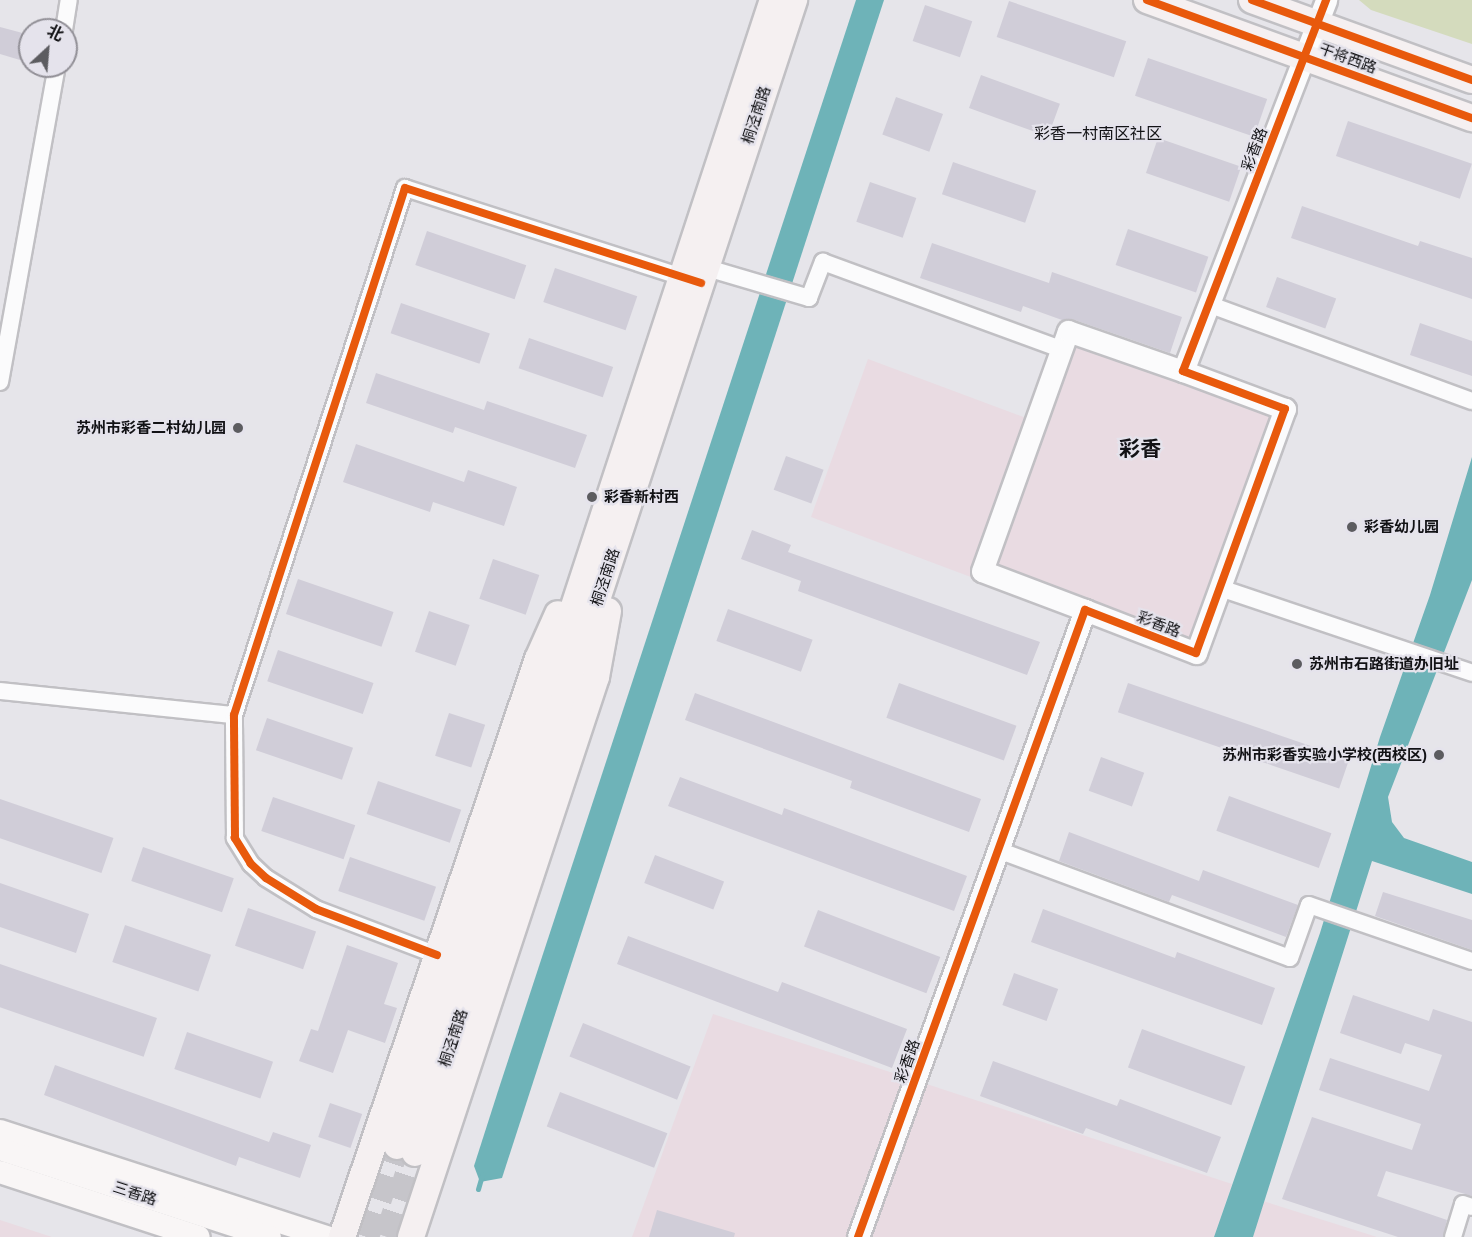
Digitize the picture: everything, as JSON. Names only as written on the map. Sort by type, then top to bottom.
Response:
[{"type":"main road","name":"桐泾南路","points":[[694,273],[773,0]]},
{"type":"main road","name":"桐泾南路","points":[[406,1149],[694,273],[794,0]]},
{"type":"main road","name":"干将西路","points":[[1147,0],[1472,118]]},
{"type":"main road","name":"干将西路","points":[[1252,0],[1472,80]]},
{"type":"main road","points":[[342,1237],[538,659],[616,510]]},
{"type":"main road","points":[[411,1237],[597,677],[616,510]]},
{"type":"main road","points":[[0,1131],[327,1237]]},
{"type":"main road","name":"三香路","points":[[0,1149],[270,1237]]},
{"type":"main road","points":[[369,1155],[431,1175]]},
{"type":"main road","name":"三香路","points":[[0,1172],[199,1237]]},
{"type":"main road","points":[[0,1187],[150,1237]]},
{"type":"street","points":[[66,18],[69,0]]},
{"type":"street","name":"彩香路","points":[[1183,371],[1326,0]]},
{"type":"street","points":[[0,382],[55,78]]},
{"type":"street","points":[[437,956],[340,922],[281,888],[251,864],[235,838],[234,715],[405,188],[694,273],[757,282],[809,298],[823,262],[1061,349]]},
{"type":"street","points":[[1208,304],[1472,400]]},
{"type":"street","name":"彩香路","points":[[1068,331],[1183,371],[1285,409],[1196,653],[982,571],[1068,331]]},
{"type":"street","points":[[1220,588],[1472,673]]},
{"type":"street","name":"彩香路","points":[[858,1237],[1085,610]]},
{"type":"street","points":[[0,691],[234,715]]},
{"type":"street","points":[[998,850],[1290,958],[1309,905],[1472,961]]},
{"type":"street","points":[[1454,1237],[1463,1204],[1472,1207]]},
{"type":"shaded area","points":[[1064,321],[1297,405],[1203,664],[811,517],[868,359],[1029,419]]},
{"type":"shaded area","points":[[713,1014],[1232,1184],[1214,1237],[632,1237]]},
{"type":"shaded area","points":[[1263,1201],[1377,1237],[1253,1237]]},
{"type":"shaded area","points":[[0,1220],[52,1237],[0,1237]]},
{"type":"green space","points":[[1359,0],[1472,0],[1472,44],[1371,10]]},
{"type":"water","points":[[856,0],[884,0],[502,1178],[480,1182],[474,1166]]},
{"type":"water","points":[[1472,457],[1472,580],[1388,797],[1392,822],[1404,838],[1472,862],[1472,894],[1372,861],[1253,1237],[1214,1237],[1320,933],[1380,737],[1430,595]]},
{"type":"building","points":[[1009,1],[1126,41],[1114,77],[997,37]]},
{"type":"building","points":[[925,5],[972,21],[960,57],[913,41]]},
{"type":"building","points":[[0,27],[18,32],[18,59],[0,54]]},
{"type":"building","points":[[1148,58],[1267,99],[1254,137],[1135,96]]},
{"type":"building","points":[[981,75],[1060,104],[1048,137],[969,108]]},
{"type":"building","points":[[896,97],[943,114],[929,152],[882,135]]},
{"type":"building","points":[[1348,121],[1472,164],[1460,199],[1336,156]]},
{"type":"building","points":[[1158,138],[1241,167],[1229,202],[1146,173]]},
{"type":"building","points":[[953,162],[1036,191],[1025,223],[942,194]]},
{"type":"building","points":[[870,182],[916,198],[903,238],[856,222]]},
{"type":"building","points":[[1302,206],[1418,246],[1420,241],[1472,258],[1472,299],[1291,238]]},
{"type":"building","points":[[1128,229],[1208,257],[1196,293],[1116,265]]},
{"type":"building","points":[[427,231],[526,265],[515,299],[415,265]]},
{"type":"building","points":[[932,243],[1049,283],[1052,272],[1182,317],[1170,353],[1072,319],[1062,320],[1023,306],[1021,312],[920,278]]},
{"type":"building","points":[[555,268],[637,296],[626,330],[543,302]]},
{"type":"building","points":[[1277,277],[1336,299],[1325,329],[1266,307]]},
{"type":"building","points":[[401,303],[490,334],[479,364],[391,333]]},
{"type":"building","points":[[1420,323],[1472,341],[1472,376],[1410,355]]},
{"type":"building","points":[[529,338],[613,367],[603,397],[519,368]]},
{"type":"building","points":[[376,373],[484,410],[487,401],[587,435],[575,468],[455,427],[453,433],[366,403]]},
{"type":"building","points":[[356,444],[464,482],[468,470],[517,487],[504,526],[433,502],[430,512],[343,482]]},
{"type":"building","points":[[786,456],[824,470],[811,504],[774,490]]},
{"type":"building","points":[[752,530],[791,545],[788,552],[1040,642],[1027,675],[798,591],[801,581],[741,559]]},
{"type":"building","points":[[493,559],[539,575],[526,615],[479,599]]},
{"type":"building","points":[[298,579],[393,612],[381,647],[286,614]]},
{"type":"building","points":[[728,609],[813,640],[801,672],[716,641]]},
{"type":"building","points":[[429,611],[470,625],[456,666],[415,652]]},
{"type":"building","points":[[278,650],[373,683],[363,714],[267,681]]},
{"type":"building","points":[[899,683],[1016,726],[1004,761],[886,718]]},
{"type":"building","points":[[1128,683],[1349,759],[1339,788],[1118,712]]},
{"type":"building","points":[[695,693],[981,799],[969,832],[850,788],[852,781],[685,720]]},
{"type":"building","points":[[449,713],[485,725],[471,768],[435,756]]},
{"type":"building","points":[[267,718],[353,748],[342,780],[256,750]]},
{"type":"building","points":[[1101,757],[1144,773],[1132,807],[1089,791]]},
{"type":"building","points":[[680,777],[782,815],[784,808],[967,876],[954,911],[668,806]]},
{"type":"building","points":[[378,781],[461,810],[450,843],[367,814]]},
{"type":"building","points":[[1229,796],[1331,833],[1319,868],[1216,831]]},
{"type":"building","points":[[273,797],[355,825],[344,859],[261,831]]},
{"type":"building","points":[[0,799],[113,838],[101,873],[0,838]]},
{"type":"building","points":[[1069,832],[1199,881],[1203,870],[1298,905],[1286,937],[1172,895],[1169,902],[1059,861]]},
{"type":"building","points":[[143,847],[234,878],[222,912],[131,881]]},
{"type":"building","points":[[655,855],[724,882],[713,910],[644,883]]},
{"type":"building","points":[[350,857],[436,887],[424,921],[338,891]]},
{"type":"building","points":[[0,883],[89,914],[76,953],[0,927]]},
{"type":"building","points":[[1383,892],[1472,920],[1472,950],[1375,916]]},
{"type":"building","points":[[248,908],[316,931],[303,969],[235,946]]},
{"type":"building","points":[[1043,909],[1175,958],[1177,952],[1275,988],[1262,1025],[1031,942]]},
{"type":"building","points":[[818,910],[940,957],[926,993],[804,946]]},
{"type":"building","points":[[125,925],[211,955],[198,992],[112,962]]},
{"type":"building","points":[[628,936],[778,992],[782,982],[907,1029],[892,1068],[617,964]]},
{"type":"building","points":[[347,945],[398,963],[384,1004],[397,1008],[385,1043],[348,1030],[333,1073],[299,1061],[311,1029],[318,1031]]},
{"type":"building","points":[[0,964],[157,1018],[144,1057],[0,1007]]},
{"type":"building","points":[[1014,973],[1058,989],[1047,1021],[1002,1005]]},
{"type":"building","points":[[1353,995],[1429,1021],[1433,1009],[1472,1022],[1472,1196],[1386,1171],[1377,1196],[1447,1220],[1443,1237],[1398,1237],[1282,1199],[1312,1117],[1412,1150],[1421,1124],[1319,1090],[1330,1058],[1429,1091],[1442,1055],[1405,1043],[1401,1054],[1340,1033]]},
{"type":"building","points":[[583,1023],[691,1066],[677,1100],[570,1056]]},
{"type":"building","points":[[1142,1029],[1245,1067],[1231,1105],[1128,1068]]},
{"type":"building","points":[[187,1032],[273,1062],[260,1099],[174,1069]]},
{"type":"building","points":[[993,1061],[1117,1106],[1120,1099],[1221,1137],[1207,1173],[1086,1128],[1083,1134],[980,1096]]},
{"type":"building","points":[[55,1065],[269,1142],[273,1132],[311,1145],[300,1178],[239,1157],[236,1166],[44,1095]]},
{"type":"building","points":[[560,1092],[667,1133],[654,1168],[547,1127]]},
{"type":"building","points":[[330,1103],[362,1114],[350,1148],[318,1137]]},
{"type":"building","points":[[657,1210],[735,1233],[734,1237],[649,1237]]},
{"type":"waterway","points":[[478,1189],[482,1175]]},
{"type":"tunnel","points":[[366,1237],[397,1146]]},
{"type":"tunnel","points":[[387,1237],[415,1153]]},
{"type":"cycle path","points":[[1147,0],[1472,118]]},
{"type":"cycle path","points":[[1252,0],[1472,80]]},
{"type":"cycle path","points":[[858,1237],[1085,610],[1196,653],[1285,409],[1183,371],[1326,0]]},
{"type":"cycle path","points":[[437,955],[316,909],[266,878],[251,864],[235,838],[234,715],[405,188],[701,283]]},
{"type":"place","name":"苏州市彩香二村幼儿园","points":[[238,428]]},
{"type":"place","name":"彩香新村西","points":[[592,497]]},
{"type":"place","name":"彩香幼儿园","points":[[1352,527]]},
{"type":"place","name":"苏州市石路街道办旧址","points":[[1297,664]]},
{"type":"place","name":"苏州市彩香实验小学校(西校区)","points":[[1439,755]]},
{"type":"district","name":"彩香一村南区社区","points":[[1098,134]]},
{"type":"district","name":"彩香","points":[[1140,449]]}]
